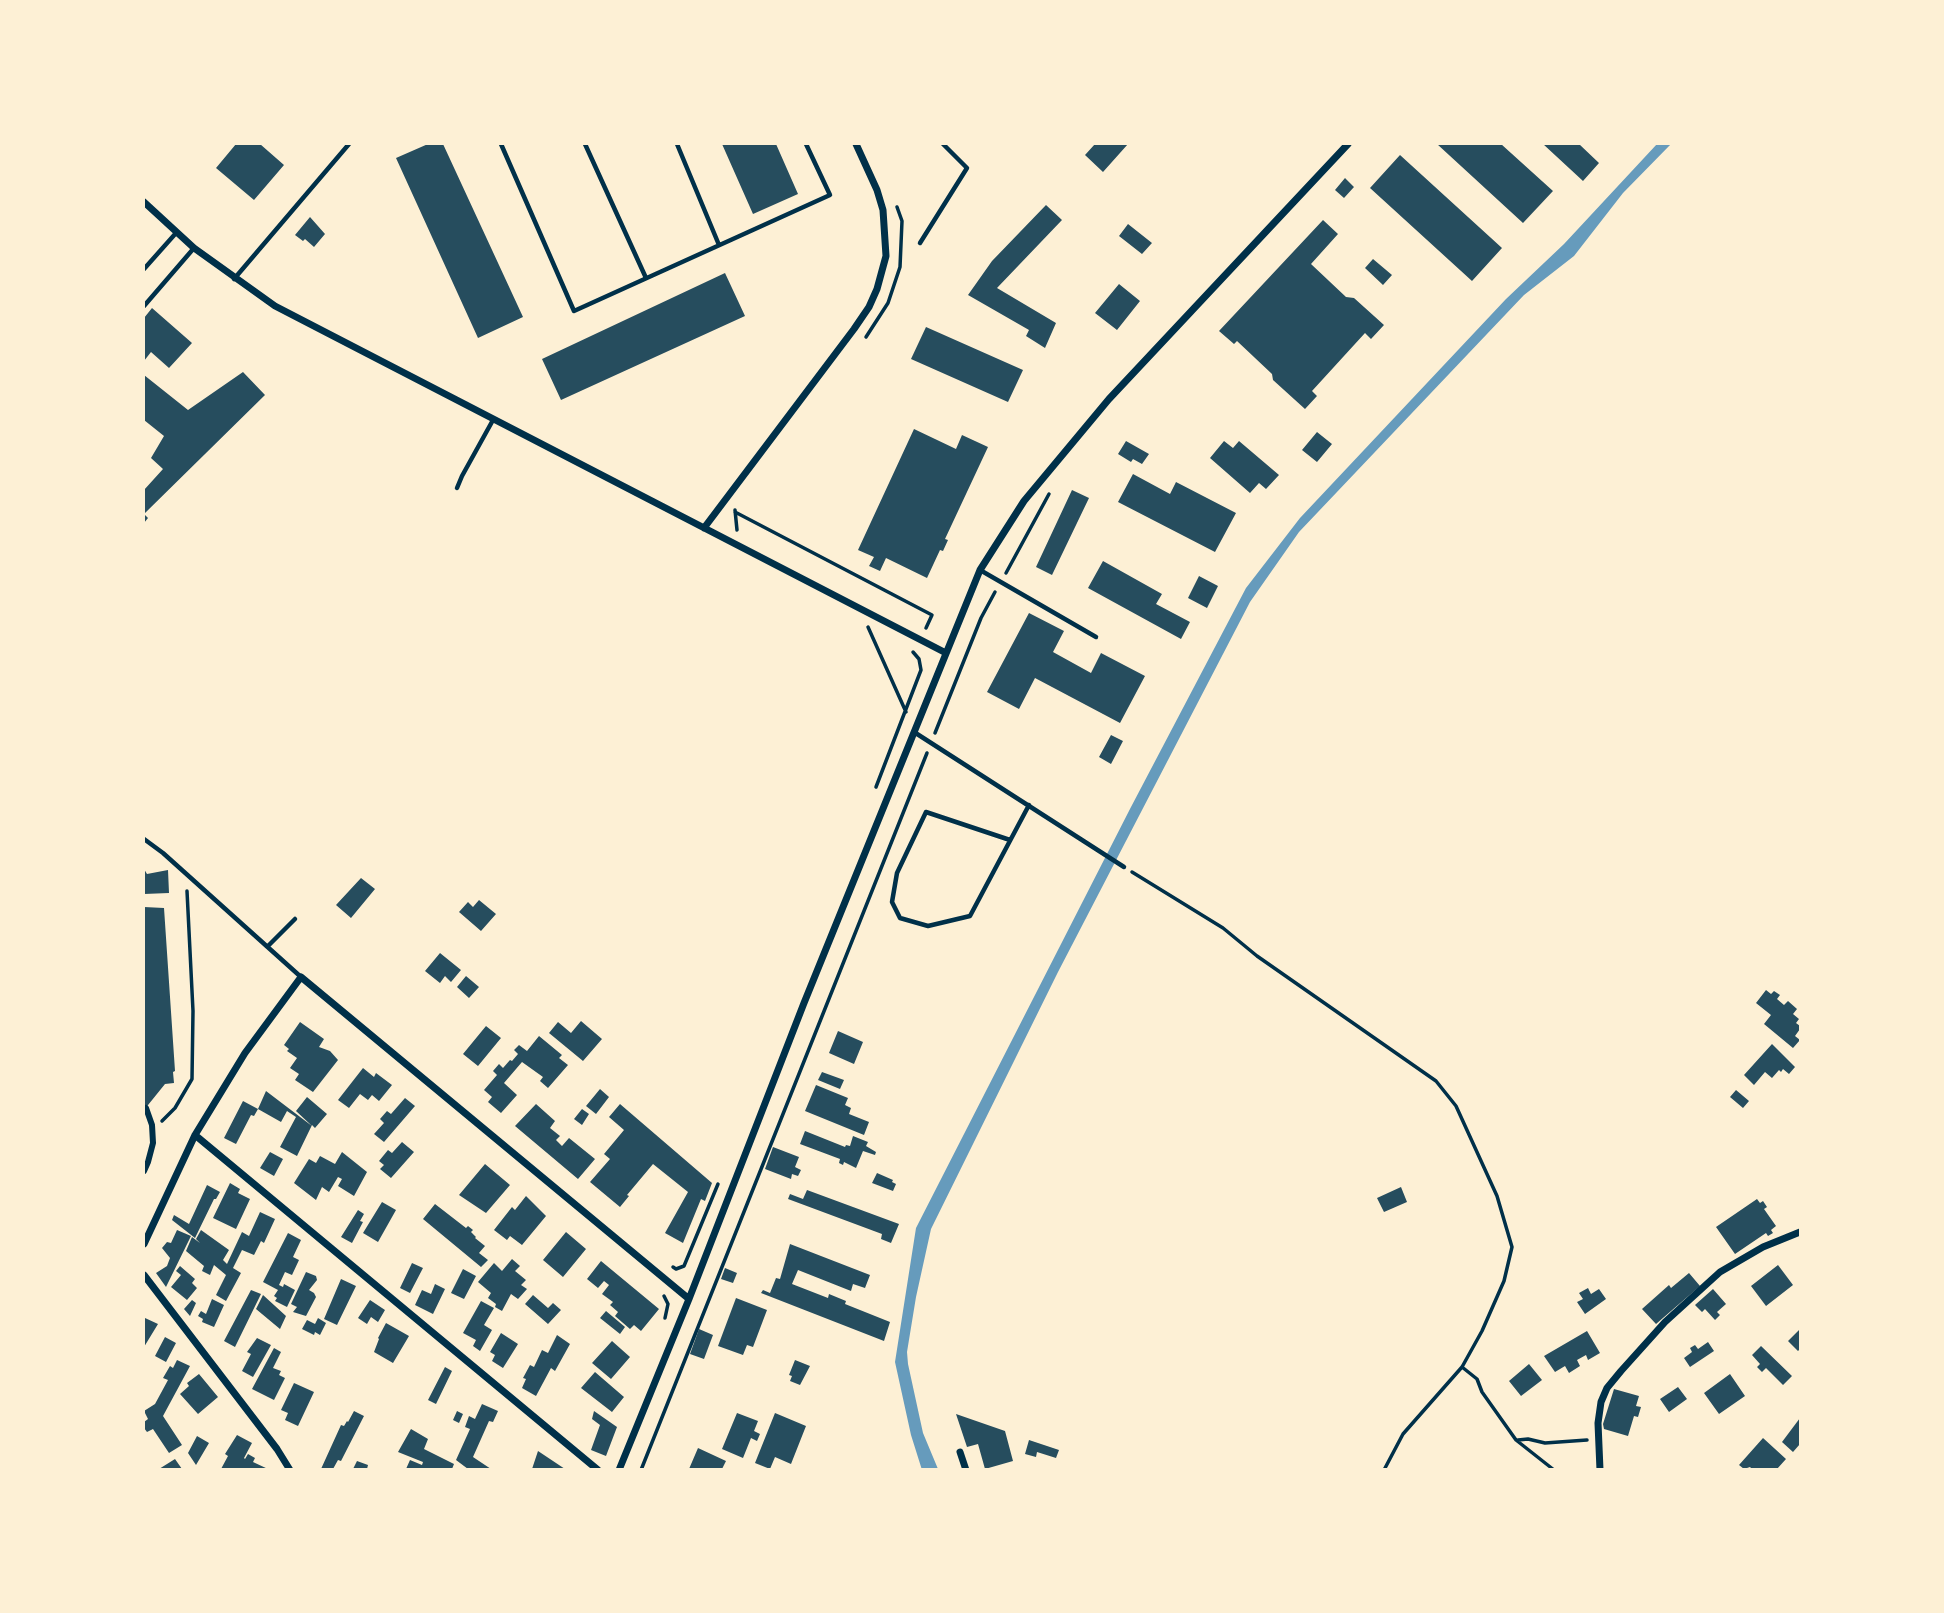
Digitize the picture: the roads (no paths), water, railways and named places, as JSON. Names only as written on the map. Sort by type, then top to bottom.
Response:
[{"type":"street","points":[[704,527],[854,329],[877,289],[886,256],[883,210],[856,144]]},
{"type":"street","points":[[619,1469],[980,570],[1024,501],[1100,410],[1348,144]]},
{"type":"street","points":[[144,202],[176,233],[234,279],[284,310],[946,653]]},
{"type":"street","points":[[144,1244],[195,1135],[245,1054],[301,977],[689,1299]]},
{"type":"street","points":[[144,1110],[146,1108],[153,1130],[152,1150],[144,1171]]},
{"type":"street","points":[[195,1135],[598,1469]]},
{"type":"street","points":[[1600,1469],[1601,1402],[1607,1388],[1665,1322],[1720,1272],[1763,1247],[1801,1232]]},
{"type":"street","points":[[144,1275],[290,1469]]},
{"type":"street","points":[[960,1452],[966,1469]]},
{"type":"lane","points":[[234,279],[349,144]]},
{"type":"lane","points":[[501,144],[574,311],[830,195],[806,144]]},
{"type":"lane","points":[[585,144],[646,278]]},
{"type":"lane","points":[[677,144],[719,245]]},
{"type":"lane","points":[[919,243],[967,168],[943,144]]},
{"type":"lane","points":[[144,269],[176,233]]},
{"type":"lane","points":[[144,306],[194,248]]},
{"type":"lane","points":[[457,488],[493,420]]},
{"type":"lane","points":[[980,570],[1096,637]]},
{"type":"lane","points":[[914,732],[1124,867]]},
{"type":"lane","points":[[1010,840],[926,812],[897,873],[892,902],[900,918],[928,926],[970,916],[1029,805]]},
{"type":"lane","points":[[144,839],[301,977]]},
{"type":"lane","points":[[268,946],[295,919]]},
{"type":"water","points":[[1657,144],[1671,144],[1623,193],[1574,256],[1524,295],[1299,532],[1250,602],[1058,972],[931,1229],[907,1352],[923,1433],[938,1469],[922,1470],[911,1435],[895,1362],[916,1228],[1246,588],[1300,518],[1506,299],[1564,244]]}]
